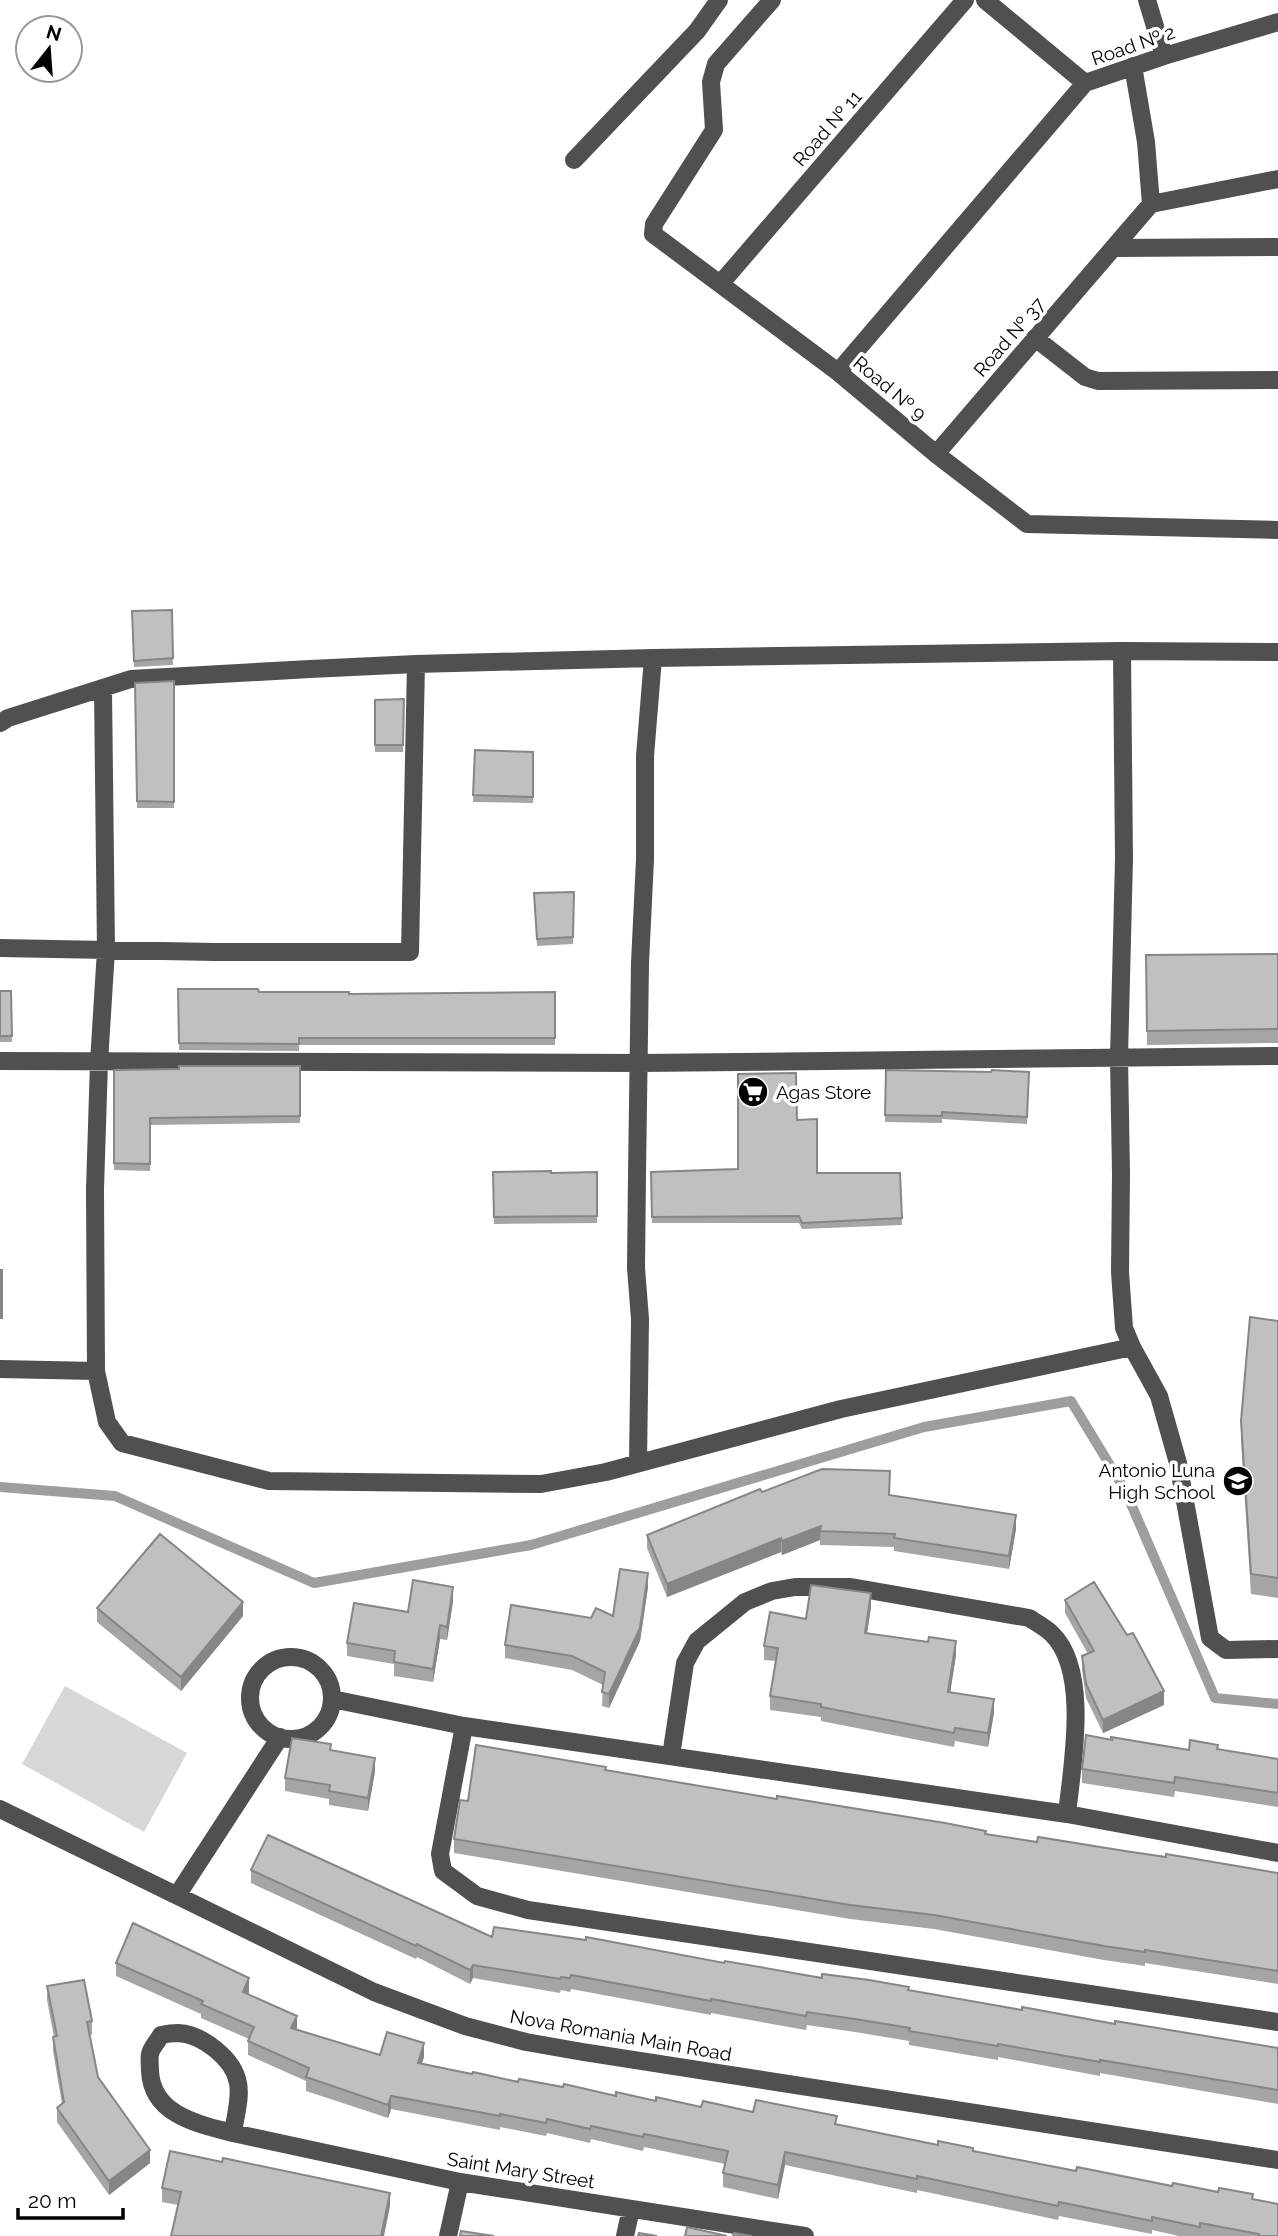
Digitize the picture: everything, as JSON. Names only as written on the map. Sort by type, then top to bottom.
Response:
[{"type":"street","points":[[574,160],[697,30],[719,0]]},
{"type":"street","name":"Road № 9","points":[[772,0],[716,64],[711,82],[714,130],[654,224],[653,234],[838,372],[936,454],[1032,525],[1278,530]]},
{"type":"street","name":"Road № 11","points":[[721,283],[965,0]]},
{"type":"street","name":"Road № 2","points":[[985,0],[1085,83],[1278,22]]},
{"type":"street","points":[[1147,0],[1164,56]]},
{"type":"street","points":[[1133,66],[1146,142],[1151,204],[1278,179]]},
{"type":"street","points":[[838,372],[1085,83]]},
{"type":"street","name":"Road № 37","points":[[936,454],[1151,204]]},
{"type":"street","points":[[1114,248],[1278,247]]},
{"type":"street","points":[[1035,338],[1086,377],[1098,381],[1278,380]]},
{"type":"street","points":[[1122,652],[1124,859],[1119,1056],[1121,1310],[1124,1328],[1132,1347],[1158,1396],[1178,1463],[1210,1638],[1226,1650],[1278,1649]]},
{"type":"street","points":[[0,723],[8,718],[131,679],[416,664],[653,657],[1278,652]]},
{"type":"street","points":[[638,1462],[640,1319],[636,1268],[640,963],[645,859],[645,756],[653,657]]},
{"type":"street","points":[[0,948],[410,951],[416,664]]},
{"type":"street","points":[[103,689],[106,950],[95,1189],[96,1371],[107,1422],[122,1443],[269,1481],[541,1484],[606,1472],[841,1409],[1132,1347]]},
{"type":"street","points":[[0,1061],[640,1063],[1278,1056]]},
{"type":"street","points":[[0,1369],[96,1371]]},
{"type":"street","points":[[671,1756],[685,1663],[697,1641],[746,1602],[772,1591],[795,1587],[851,1587],[1030,1618],[1052,1634],[1065,1654],[1077,1714],[1067,1814]]},
{"type":"street","points":[[297,1657],[311,1662],[323,1672],[330,1685],[332,1699],[330,1713],[322,1725],[308,1735],[295,1739],[267,1732],[252,1711],[250,1696],[259,1672],[270,1663],[297,1657]]},
{"type":"street","points":[[332,1699],[464,1726],[1067,1814],[1278,1853]]},
{"type":"street","points":[[464,1726],[440,1854],[443,1871],[477,1896],[528,1910],[1278,2022]]},
{"type":"street","points":[[178,1894],[280,1737]]},
{"type":"street","name":"Nova Romania Main Road","points":[[0,1809],[374,1992],[465,2025],[526,2042],[1278,2160]]},
{"type":"street","name":"Saint Mary Street","points":[[233,2133],[238,2083],[229,2061],[210,2045],[180,2033],[161,2035],[150,2054],[150,2079],[160,2101],[176,2115],[203,2126],[233,2133],[460,2182],[805,2236]]},
{"type":"street","points":[[448,2236],[460,2182]]},
{"type":"street","points":[[625,2236],[631,2209]]},
{"type":"shaded area","points":[[65,1686],[187,1753],[144,1832],[22,1764]]},
{"type":"building","points":[[172,610],[173,658],[134,661],[132,611]]},
{"type":"building","points":[[174,681],[174,802],[137,801],[135,683]]},
{"type":"building","points":[[404,699],[403,745],[375,745],[375,700]]},
{"type":"building","points":[[475,750],[533,752],[533,797],[473,795]]},
{"type":"building","points":[[574,892],[573,937],[537,939],[534,893]]},
{"type":"building","points":[[1278,954],[1278,1029],[1147,1031],[1146,955]]},
{"type":"building","points":[[178,989],[258,989],[259,992],[349,994],[555,992],[555,1038],[299,1038],[299,1044],[179,1043]]},
{"type":"building","points":[[0,991],[11,991],[12,1036],[0,1036]]},
{"type":"building","points":[[179,1066],[300,1066],[300,1116],[150,1118],[150,1164],[114,1163],[114,1070],[179,1069]]},
{"type":"building","points":[[886,1070],[1029,1072],[1027,1117],[942,1112],[942,1116],[885,1115]]},
{"type":"building","points":[[796,1073],[797,1120],[817,1119],[817,1173],[900,1173],[902,1218],[802,1223],[799,1216],[652,1217],[651,1172],[738,1169],[738,1074]]},
{"type":"building","points":[[493,1172],[597,1172],[597,1216],[494,1217]]},
{"type":"building","points":[[2,1270],[2,1318],[0,1318]]},
{"type":"building","points":[[1250,1317],[1278,1321],[1278,1578],[1251,1574],[1241,1421]]},
{"type":"building","points":[[822,1469],[890,1471],[889,1495],[1016,1515],[1009,1556],[894,1538],[895,1534],[820,1531],[821,1526],[782,1541],[781,1538],[667,1584],[647,1535],[760,1489],[762,1492]]},
{"type":"building","points":[[160,1534],[243,1602],[181,1677],[97,1608]]},
{"type":"building","points":[[620,1569],[648,1573],[640,1628],[609,1694],[602,1692],[605,1672],[572,1656],[505,1645],[511,1605],[591,1618],[596,1608],[613,1616]]},
{"type":"building","points":[[413,1580],[453,1587],[447,1627],[440,1625],[433,1669],[394,1662],[395,1651],[347,1643],[354,1603],[408,1612]]},
{"type":"building","points":[[1094,1582],[1127,1635],[1133,1633],[1164,1691],[1103,1720],[1086,1684],[1082,1656],[1094,1651],[1065,1600]]},
{"type":"building","points":[[811,1585],[871,1593],[865,1633],[928,1642],[929,1637],[956,1641],[948,1692],[994,1699],[988,1733],[955,1728],[954,1733],[821,1707],[821,1704],[770,1696],[778,1648],[764,1646],[770,1612],[806,1619]]},
{"type":"building","points":[[1086,1735],[1189,1750],[1190,1740],[1218,1745],[1217,1749],[1278,1759],[1278,1793],[1175,1777],[1174,1783],[1082,1769]]},
{"type":"building","points":[[292,1738],[331,1744],[330,1750],[375,1758],[368,1798],[329,1791],[330,1785],[285,1778]]},
{"type":"building","points":[[476,1745],[777,1799],[777,1796],[945,1823],[986,1831],[985,1834],[1037,1842],[1038,1837],[1166,1857],[1166,1854],[1278,1873],[1278,1971],[1104,1946],[934,1915],[850,1905],[454,1839],[460,1800],[468,1801]]},
{"type":"building","points":[[268,1835],[492,1937],[494,1927],[586,1940],[586,1937],[724,1963],[725,1961],[822,1978],[822,1974],[869,1980],[909,1987],[908,1990],[1022,2010],[1022,2007],[1278,2048],[1278,2090],[998,2046],[855,2019],[807,2012],[806,2016],[711,2001],[571,1975],[570,1978],[560,1979],[473,1965],[470,1970],[251,1870]]},
{"type":"building","points":[[133,1923],[249,1978],[243,1992],[297,2016],[291,2028],[380,2055],[387,2032],[424,2043],[418,2063],[472,2074],[473,2072],[518,2082],[519,2079],[563,2087],[564,2084],[616,2096],[616,2092],[656,2101],[656,2097],[701,2107],[703,2101],[753,2112],[756,2100],[837,2116],[835,2124],[938,2145],[938,2141],[973,2148],[973,2151],[1076,2171],[1077,2167],[1172,2186],[1173,2183],[1218,2192],[1219,2188],[1253,2194],[1252,2199],[1278,2204],[1278,2236],[1259,2236],[1200,2223],[1200,2227],[1152,2217],[1152,2221],[1059,2202],[1058,2206],[785,2152],[778,2185],[723,2173],[728,2151],[644,2134],[643,2137],[591,2126],[590,2129],[547,2119],[546,2123],[391,2096],[388,2105],[306,2077],[309,2068],[248,2041],[254,2027],[201,2004],[203,2001],[116,1963]]},
{"type":"building","points":[[84,1980],[92,2021],[87,2022],[98,2077],[150,2150],[109,2181],[57,2108],[64,2102],[53,2037],[57,2036],[47,1986]]},
{"type":"building","points":[[170,2151],[222,2162],[223,2158],[390,2193],[381,2236],[171,2236],[181,2192],[162,2188]]},
{"type":"building","points":[[687,2227],[727,2236],[685,2236]]},
{"type":"building","points":[[461,2231],[494,2236],[460,2236]]},
{"type":"waterway","points":[[0,1487],[115,1496],[314,1583],[531,1545],[924,1427],[1071,1401],[1125,1490],[1215,1698],[1278,1704]]},
{"type":"place","name":"Agas Store","points":[[753,1092]]},
{"type":"place","name":"Antonio Luna High School","points":[[1238,1481]]}]
